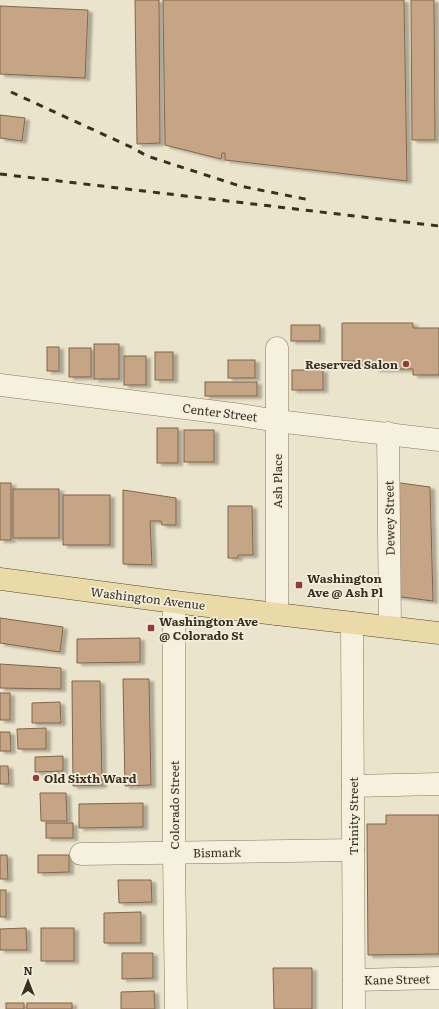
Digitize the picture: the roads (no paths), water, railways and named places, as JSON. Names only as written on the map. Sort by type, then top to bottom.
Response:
[{"type":"main road","name":"Washington Avenue","points":[[0,579],[174,602],[439,633]]},
{"type":"street","name":"Ash Place","points":[[278,348],[278,614]]},
{"type":"street","name":"Center Street","points":[[0,385],[439,440]]},
{"type":"street","name":"Dewey Street","points":[[388,433],[390,627]]},
{"type":"street","name":"Colorado Street","points":[[174,602],[174,853],[176,1009]]},
{"type":"street","name":"Trinity Street","points":[[352,623],[354,1009]]},
{"type":"street","points":[[353,786],[439,784]]},
{"type":"street","name":"Bismark","points":[[81,854],[353,850]]},
{"type":"street","name":"Kane Street","points":[[354,980],[439,978]]},
{"type":"railway","points":[[11,92],[133,148],[147,156],[240,186],[310,200]]},
{"type":"railway","points":[[0,174],[439,226]]},
{"type":"place","name":"Reserved Salon","points":[[406,364]]},
{"type":"place","name":"Washington Ave @ Ash Pl","points":[[299,585]]},
{"type":"place","name":"Washington Ave @ Colorado St","points":[[151,628]]},
{"type":"place","name":"Old Sixth Ward","points":[[36,778]]}]
